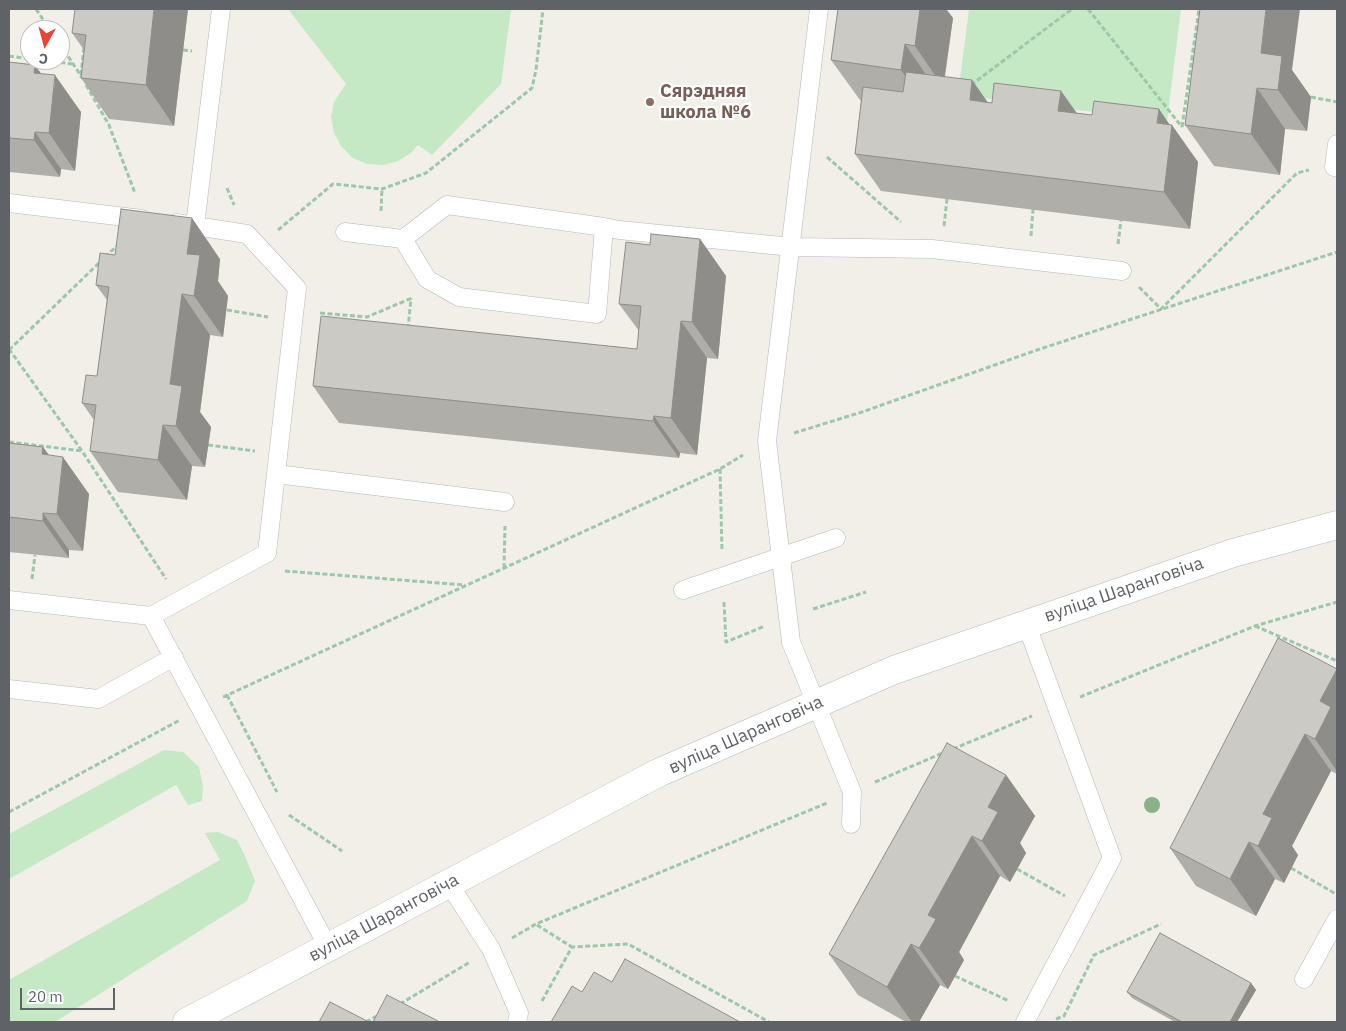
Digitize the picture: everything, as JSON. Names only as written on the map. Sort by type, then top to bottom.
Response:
[{"type":"main road","name":"вуліца Шаранговіча","points":[[187,1022],[658,773],[894,670],[1233,553],[1337,525]]},
{"type":"lane","points":[[196,226],[221,9]]},
{"type":"lane","points":[[819,9],[768,441],[791,642],[852,792],[851,824]]},
{"type":"lane","points":[[1334,165],[1337,144]]},
{"type":"lane","points":[[9,203],[144,219],[247,234],[297,288],[267,553],[151,616],[9,600]]},
{"type":"lane","points":[[345,232],[402,239],[447,205],[604,227],[792,247],[932,249],[1122,271]]},
{"type":"lane","points":[[402,239],[427,278],[459,297],[596,314],[604,227]]},
{"type":"lane","points":[[276,474],[505,502]]},
{"type":"lane","points":[[683,590],[836,538]]},
{"type":"lane","points":[[151,616],[202,708],[328,947]]},
{"type":"lane","points":[[1026,623],[1112,858],[1028,1017]]},
{"type":"lane","points":[[9,689],[98,699],[174,657]]},
{"type":"lane","points":[[450,884],[491,949],[518,1018]]},
{"type":"lane","points":[[1304,979],[1337,919]]},
{"type":"path","points":[[36,9],[43,20]]},
{"type":"path","points":[[274,234],[333,184],[382,189],[426,174],[532,88],[544,9]]},
{"type":"path","points":[[966,90],[1072,9]]},
{"type":"path","points":[[1088,9],[1182,127],[1199,9]]},
{"type":"path","points":[[80,76],[85,38]]},
{"type":"path","points":[[70,58],[109,125],[144,219],[9,349],[82,451],[180,600]]},
{"type":"path","points":[[70,64],[74,64]]},
{"type":"path","points":[[1311,97],[1337,102]]},
{"type":"path","points":[[804,134],[808,141],[932,249]]},
{"type":"path","points":[[1162,309],[1297,173],[1334,165]]},
{"type":"path","points":[[228,181],[227,191],[232,203],[240,208]]},
{"type":"path","points":[[9,812],[227,695],[720,469],[768,441],[862,412],[1037,350],[1337,252]]},
{"type":"path","points":[[1122,271],[1162,309]]},
{"type":"path","points":[[317,313],[367,317],[416,296],[427,278]]},
{"type":"path","points":[[408,333],[411,298]]},
{"type":"path","points":[[227,310],[293,321]]},
{"type":"path","points":[[9,442],[82,451]]},
{"type":"path","points":[[208,445],[278,454]]},
{"type":"path","points":[[720,469],[722,576]]},
{"type":"path","points":[[504,568],[505,502]]},
{"type":"path","points":[[281,570],[466,585]]},
{"type":"path","points":[[1255,626],[1337,661]]},
{"type":"path","points":[[227,695],[281,800]]},
{"type":"path","points":[[285,809],[290,818],[342,851]]},
{"type":"path","points":[[1291,868],[1337,894]]},
{"type":"path","points":[[1018,870],[1086,908]]},
{"type":"path","points":[[536,924],[572,947],[628,944],[769,1022]]},
{"type":"path","points":[[1049,1022],[1064,1016],[1094,955],[1161,924]]},
{"type":"path","points":[[518,1018],[541,1004],[572,947]]},
{"type":"path","points":[[955,976],[1028,1017]]},
{"type":"path","points":[[397,1006],[420,993]]},
{"type":"path","points":[[366,1022],[381,1014]]},
{"type":"green space","points":[[288,9],[511,9],[501,84],[432,155],[418,145],[411,153],[398,161],[383,165],[367,164],[353,158],[341,146],[334,133],[331,117],[334,102],[346,84]]},
{"type":"green space","points":[[969,9],[1181,9],[1167,121],[958,95]]},
{"type":"green space","points":[[164,750],[183,752],[199,767],[203,787],[202,801],[188,805],[176,785],[9,879],[9,834]]},
{"type":"green space","points":[[218,832],[237,840],[245,856],[255,881],[247,901],[55,1022],[9,1022],[9,980],[220,860],[205,833]]},
{"type":"building","points":[[75,9],[154,9],[146,85],[81,78],[86,35],[72,33]]},
{"type":"building","points":[[838,9],[920,9],[915,46],[905,44],[901,70],[831,60]]},
{"type":"building","points":[[1200,9],[1266,9],[1261,53],[1282,56],[1278,90],[1257,88],[1251,134],[1185,125]]},
{"type":"building","points":[[9,62],[20,63],[20,70],[34,70],[34,73],[55,75],[49,133],[35,132],[34,140],[9,138]]},
{"type":"building","points":[[906,72],[972,80],[970,100],[992,103],[994,83],[1061,91],[1058,111],[1092,115],[1094,101],[1159,109],[1157,123],[1172,125],[1164,192],[855,154],[863,87],[903,92]]},
{"type":"building","points":[[121,209],[192,218],[187,254],[200,255],[194,296],[182,294],[170,384],[182,386],[176,426],[163,425],[158,460],[90,451],[96,405],[82,403],[86,375],[97,376],[109,287],[96,285],[100,253],[115,255]]},
{"type":"building","points":[[651,234],[700,239],[692,322],[681,321],[671,418],[654,416],[653,421],[313,386],[321,316],[637,349],[641,306],[619,304],[626,242],[650,245]]},
{"type":"building","points":[[9,443],[43,447],[42,454],[63,457],[57,514],[43,513],[43,521],[9,517]]},
{"type":"building","points":[[1278,638],[1337,669],[1320,701],[1331,707],[1315,739],[1305,734],[1263,814],[1272,818],[1258,846],[1249,842],[1230,879],[1170,848]]},
{"type":"building","points":[[947,743],[1006,775],[988,807],[998,812],[982,841],[972,836],[928,915],[936,919],[927,935],[919,948],[911,944],[887,987],[829,954]]},
{"type":"building","points":[[1160,933],[1251,983],[1230,1022],[1182,1022],[1127,992]]},
{"type":"building","points":[[625,959],[740,1022],[551,1022],[572,986],[582,992],[594,972],[612,982]]},
{"type":"building","points":[[387,995],[440,1022],[373,1022]]},
{"type":"building","points":[[330,1002],[369,1022],[319,1022]]},
{"type":"place","name":"Сярэдняя школа №6","points":[[650,102]]}]
